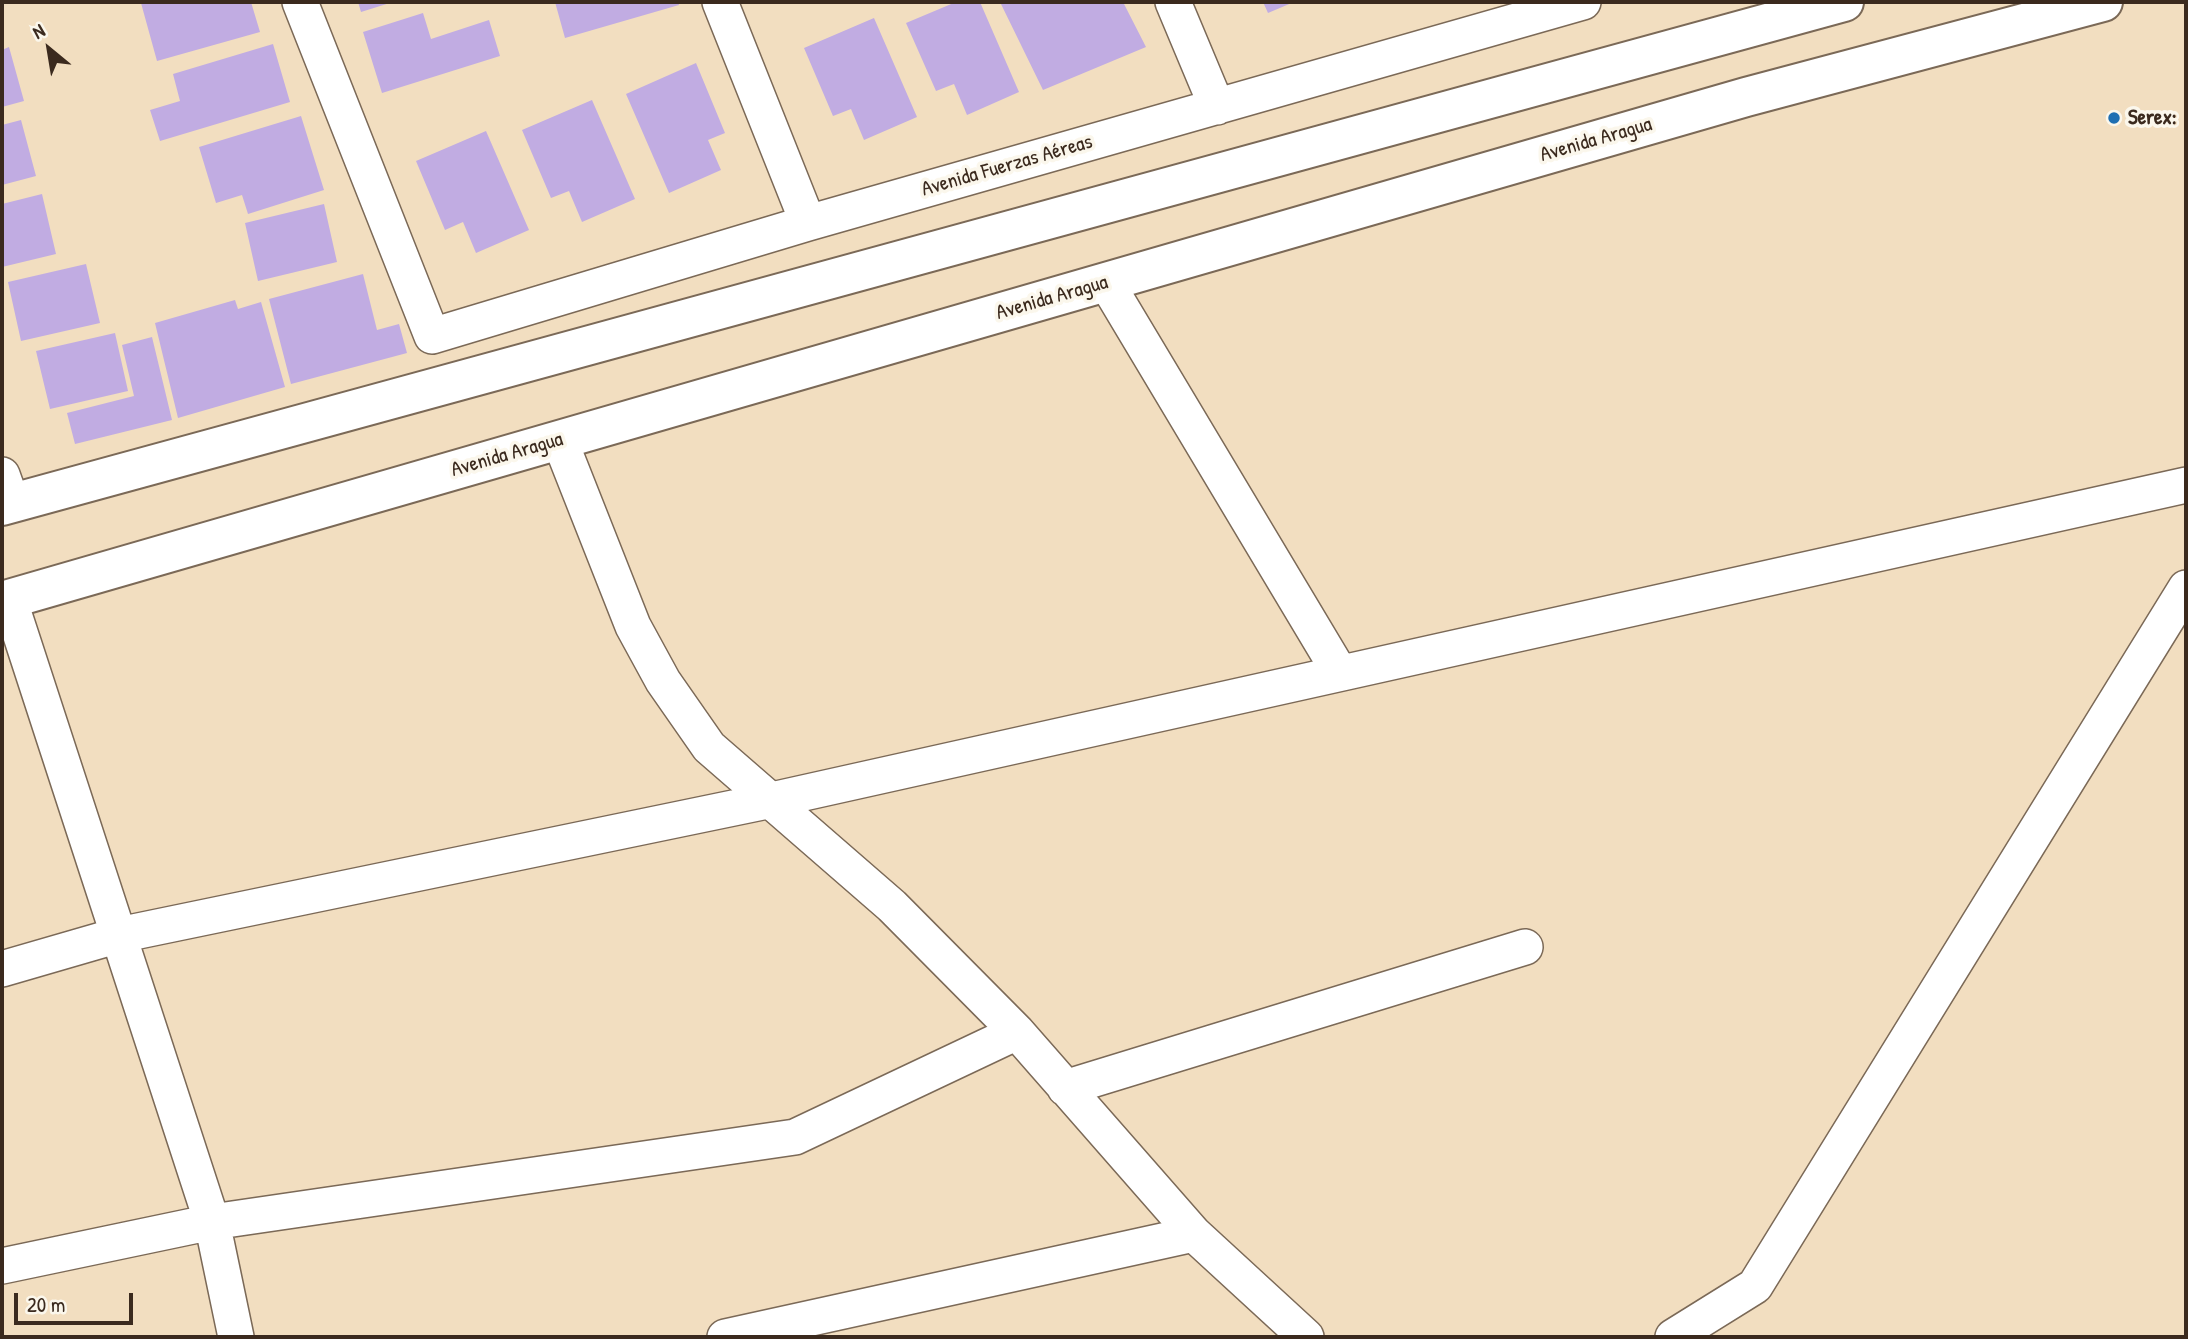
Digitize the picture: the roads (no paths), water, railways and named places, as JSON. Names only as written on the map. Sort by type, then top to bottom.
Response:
[{"type":"street","name":"Avenida Fuerzas Aéreas","points":[[300,2],[432,336],[808,223],[1583,2]]},
{"type":"street","points":[[720,2],[808,223]]},
{"type":"street","points":[[1173,2],[1217,107]]},
{"type":"street","points":[[1751,29],[1800,2]]},
{"type":"street","points":[[5,495],[1844,2]]},
{"type":"street","name":"Avenida Aragua","points":[[5,600],[1746,97],[2103,2]]},
{"type":"street","points":[[1106,282],[1340,673]]},
{"type":"street","points":[[560,441],[633,626],[663,681],[709,747],[892,906],[1017,1032],[1194,1234],[1306,1337]]},
{"type":"street","points":[[2,969],[119,935],[772,800],[2186,485]]},
{"type":"street","points":[[1673,1337],[1755,1286],[2186,588]]},
{"type":"street","points":[[5,600],[119,935],[212,1222],[236,1337]]},
{"type":"street","points":[[1065,1088],[1525,947]]},
{"type":"street","points":[[2,1266],[212,1222],[795,1137],[1017,1032]]},
{"type":"street","points":[[725,1337],[1194,1234]]},
{"type":"place","name":"Serex:","points":[[2114,118]]}]
